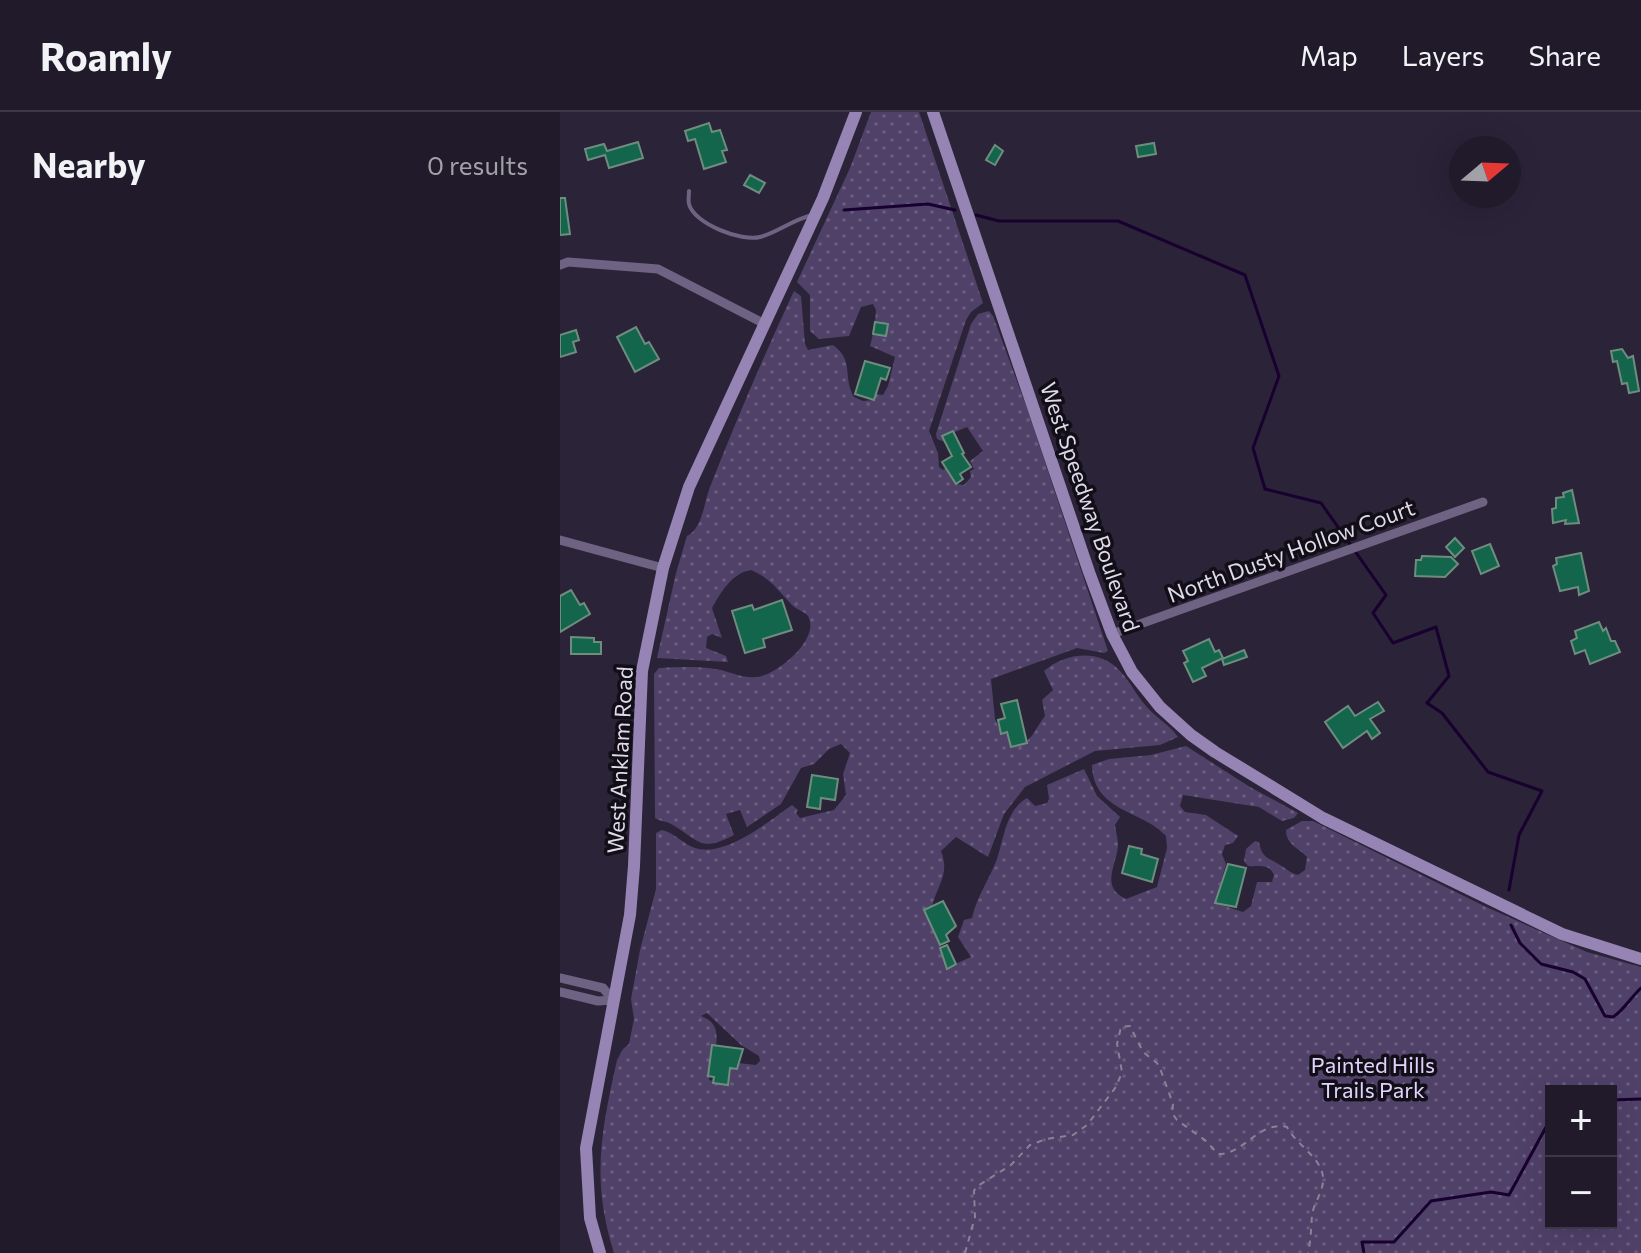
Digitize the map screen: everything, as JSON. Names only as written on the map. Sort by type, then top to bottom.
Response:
[{"type":"main road","name":"West Anklam Road","points":[[600,1253],[590,1218],[586,1148],[630,915],[642,671],[663,568],[689,487],[815,215],[856,112]]},
{"type":"main road","name":"West Speedway Boulevard","points":[[933,112],[1112,634],[1125,661],[1160,707],[1191,735],[1323,818],[1562,934],[1641,959]]},
{"type":"street","points":[[560,265],[568,262],[658,269],[763,323]]},
{"type":"street","name":"North Dusty Hollow Court","points":[[1112,634],[1483,502]]},
{"type":"street","points":[[560,540],[663,568]]},
{"type":"street","points":[[560,978],[603,988],[613,1000]]},
{"type":"street","points":[[560,992],[598,1001],[613,1000]]},
{"type":"lane","points":[[689,191],[689,206],[698,217],[712,228],[741,236],[757,238],[798,218],[815,215]]},
{"type":"path","points":[[965,1253],[975,1217],[976,1187],[1011,1165],[1030,1145],[1073,1135],[1087,1125],[1116,1087],[1122,1072],[1117,1036],[1121,1027],[1130,1026],[1143,1052],[1157,1063],[1161,1071],[1173,1104],[1172,1113],[1218,1154],[1227,1155],[1265,1130],[1279,1125],[1287,1127],[1323,1173],[1322,1190],[1312,1216],[1308,1253]]},
{"type":"green space","name":"Painted Hills Trails Park","points":[[871,112],[919,112],[983,303],[966,320],[929,431],[938,453],[939,467],[943,470],[946,468],[955,484],[964,485],[974,469],[970,461],[983,451],[967,427],[943,437],[945,442],[937,439],[936,434],[971,324],[978,314],[989,311],[1028,411],[1108,651],[1077,648],[991,679],[995,719],[1001,733],[1007,732],[1011,747],[1029,739],[1045,716],[1042,700],[1053,690],[1044,671],[1061,660],[1092,656],[1111,663],[1123,674],[1146,706],[1178,737],[1160,745],[1095,751],[1025,787],[1004,814],[988,857],[956,837],[941,851],[944,866],[942,879],[932,906],[924,910],[941,947],[946,968],[971,957],[958,937],[964,920],[972,918],[1014,810],[1027,798],[1035,806],[1047,803],[1047,785],[1084,769],[1097,796],[1120,817],[1115,825],[1118,846],[1112,876],[1114,889],[1126,899],[1157,887],[1167,848],[1166,836],[1110,801],[1095,780],[1092,765],[1109,759],[1151,755],[1186,746],[1298,813],[1294,818],[1282,821],[1259,807],[1183,795],[1180,806],[1185,812],[1206,815],[1238,836],[1233,843],[1225,845],[1222,854],[1226,864],[1215,903],[1243,912],[1251,906],[1257,882],[1272,882],[1274,875],[1269,869],[1248,866],[1244,861],[1246,849],[1255,841],[1259,842],[1266,856],[1291,872],[1298,875],[1305,870],[1307,857],[1291,843],[1286,830],[1302,821],[1313,821],[1562,941],[1587,952],[1641,967],[1641,1253],[614,1253],[603,1202],[603,1133],[617,1060],[629,1044],[634,1019],[631,999],[656,889],[656,833],[667,831],[695,848],[720,848],[746,836],[792,805],[798,810],[796,813],[800,818],[834,810],[846,795],[843,774],[850,753],[841,744],[829,749],[814,764],[801,768],[781,804],[747,827],[740,810],[726,814],[734,835],[723,840],[702,843],[655,818],[654,674],[659,668],[694,667],[758,677],[786,662],[803,645],[808,635],[808,616],[793,606],[770,581],[751,570],[733,579],[712,608],[722,638],[712,634],[707,637],[706,648],[726,656],[728,662],[657,658],[687,536],[700,521],[730,438],[794,291],[801,296],[808,350],[833,345],[840,351],[854,397],[863,401],[874,400],[876,394],[883,395],[888,386],[895,357],[870,346],[873,334],[886,336],[888,324],[875,322],[873,304],[861,307],[849,336],[819,339],[810,331],[810,295],[797,282],[850,168]],"holes":[[[707,1013],[741,1045],[759,1056],[760,1061],[756,1065],[738,1063],[737,1069],[730,1068],[728,1085],[709,1080],[712,1046],[716,1046],[717,1036],[713,1024],[701,1016]]]},
{"type":"building","points":[[709,123],[712,132],[720,130],[727,150],[722,151],[726,162],[704,169],[695,139],[688,141],[685,131]]},
{"type":"building","points":[[638,142],[643,158],[609,168],[605,155],[588,160],[585,149],[604,144],[607,151]]},
{"type":"building","points":[[1154,143],[1156,154],[1138,157],[1136,146]]},
{"type":"building","points":[[995,145],[1003,151],[995,165],[986,160]]},
{"type":"building","points":[[750,175],[765,183],[759,193],[744,185]]},
{"type":"building","points":[[560,198],[565,198],[570,234],[560,235]]},
{"type":"building","points":[[875,322],[888,324],[886,336],[873,334]]},
{"type":"building","points":[[636,327],[645,344],[649,342],[659,359],[635,372],[617,337]]},
{"type":"building","points":[[576,330],[579,340],[573,342],[576,352],[560,357],[560,335]]},
{"type":"building","points":[[1622,349],[1628,358],[1633,356],[1639,391],[1629,393],[1627,383],[1622,384],[1617,361],[1613,362],[1611,351]]},
{"type":"building","points":[[865,361],[890,368],[886,380],[881,378],[874,400],[855,394]]},
{"type":"building","points":[[953,431],[971,467],[960,474],[963,479],[956,484],[942,462],[952,456],[942,436]]},
{"type":"building","points":[[1572,490],[1579,523],[1565,524],[1566,520],[1553,523],[1552,509],[1556,508],[1556,498],[1564,497],[1563,493]]},
{"type":"building","points":[[1455,538],[1464,548],[1455,557],[1446,547]]},
{"type":"building","points":[[1490,544],[1499,566],[1481,574],[1472,551]]},
{"type":"building","points":[[1581,553],[1589,591],[1579,595],[1578,587],[1560,591],[1553,566],[1557,564],[1556,558]]},
{"type":"building","points":[[1422,556],[1451,557],[1458,564],[1445,577],[1415,576],[1416,560],[1421,560]]},
{"type":"building","points":[[571,590],[590,614],[560,632],[560,596]]},
{"type":"building","points":[[782,600],[792,630],[763,639],[765,647],[745,653],[732,611],[752,605],[754,610]]},
{"type":"building","points":[[1599,622],[1620,652],[1590,664],[1585,650],[1575,654],[1571,641],[1577,638],[1575,631]]},
{"type":"building","points":[[571,637],[594,638],[594,642],[601,642],[601,654],[571,654]]},
{"type":"building","points":[[1209,639],[1215,652],[1219,650],[1223,658],[1202,668],[1206,676],[1193,682],[1184,663],[1188,661],[1183,651]]},
{"type":"building","points":[[1244,650],[1247,657],[1224,665],[1222,659]]},
{"type":"building","points":[[1017,700],[1027,743],[1011,747],[1007,732],[1001,734],[998,720],[1005,718],[1001,704]]},
{"type":"building","points":[[1378,702],[1384,711],[1370,719],[1380,733],[1372,739],[1367,731],[1343,748],[1325,722],[1348,706],[1355,716]]},
{"type":"building","points":[[812,775],[838,779],[835,800],[821,798],[820,809],[807,807]]},
{"type":"building","points":[[1129,846],[1142,849],[1141,854],[1158,859],[1152,882],[1122,873]]},
{"type":"building","points":[[1228,864],[1246,868],[1236,907],[1215,903]]},
{"type":"building","points":[[943,901],[956,926],[946,935],[949,941],[940,945],[924,910]]},
{"type":"building","points":[[947,945],[956,964],[947,969],[940,948]]},
{"type":"building","points":[[712,1045],[743,1049],[737,1069],[730,1068],[728,1085],[713,1083],[714,1077],[708,1076]]},
{"type":"waterway","points":[[844,210],[928,204],[955,210]]},
{"type":"waterway","points":[[976,215],[999,221],[1118,221],[1245,275],[1279,376],[1253,448],[1265,489],[1321,503],[1386,595],[1373,613],[1393,643],[1436,627],[1449,676],[1427,703],[1442,713],[1488,772],[1542,791],[1519,835],[1509,890]]},
{"type":"waterway","points":[[1511,925],[1520,943],[1541,964],[1573,972],[1585,979],[1605,1016],[1617,1014],[1641,988]]},
{"type":"waterway","points":[[1617,1100],[1641,1099]]},
{"type":"waterway","points":[[1364,1253],[1362,1242],[1394,1242],[1431,1201],[1491,1192],[1509,1195],[1545,1129]]}]
